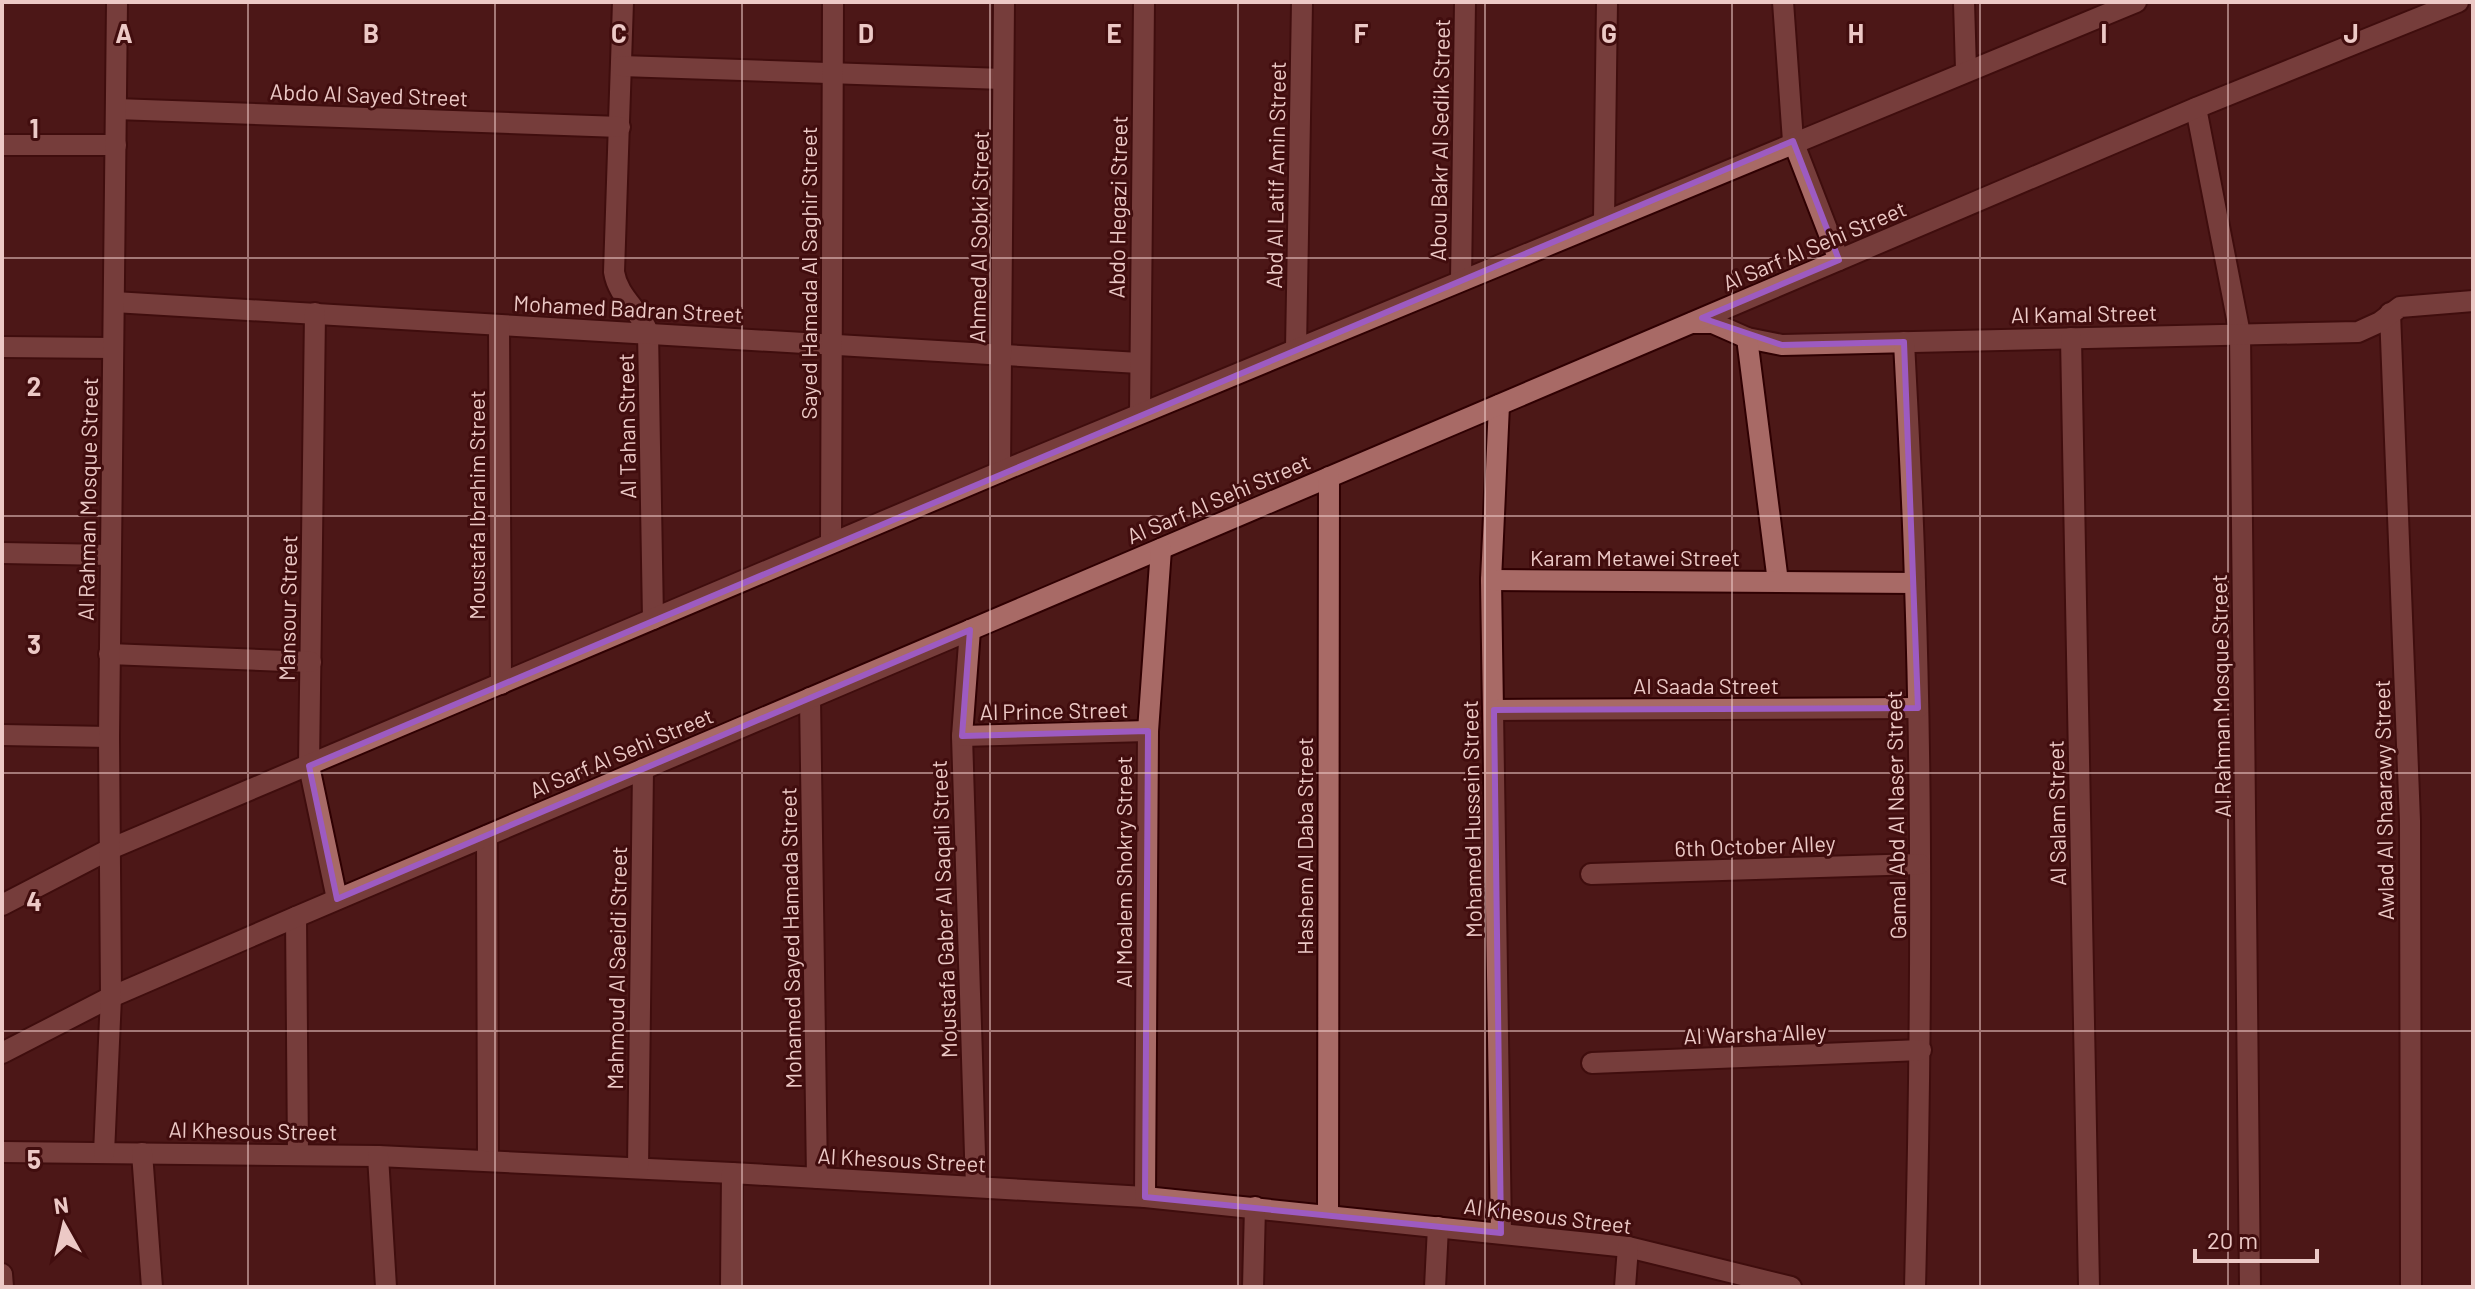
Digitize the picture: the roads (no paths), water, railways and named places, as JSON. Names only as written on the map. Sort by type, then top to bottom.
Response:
[{"type":"street","name":"Al Rahman Mosque Street","points":[[104,1153],[111,997],[109,654],[117,2]]},
{"type":"street","name":"Al Tahan Street","points":[[623,2],[614,272],[621,295],[637,311],[648,332],[653,619]]},
{"type":"street","name":"Sayed Hamada Al Saghir Street","points":[[831,543],[833,2]]},
{"type":"street","name":"Ahmed Al Sobki Street","points":[[1000,472],[1004,2]]},
{"type":"street","name":"Abdo Hegazi Street","points":[[1140,413],[1144,2]]},
{"type":"street","name":"Abd Al Latif Amin Street","points":[[1296,349],[1302,2]]},
{"type":"street","name":"Abou Bakr Al Sedik Street","points":[[1461,280],[1465,2]]},
{"type":"street","points":[[1604,220],[1607,2]]},
{"type":"street","points":[[1783,2],[1793,141],[1839,260]]},
{"type":"street","points":[[1964,2],[1966,70]]},
{"type":"street","points":[[2,905],[110,849],[831,543],[1793,141],[2136,2]]},
{"type":"street","name":"Al Sarf Al Sehi Street","points":[[2,1053],[111,997],[337,899],[2196,108],[2458,2]]},
{"type":"street","points":[[621,66],[1003,79]]},
{"type":"street","name":"Al Rahman Mosque Street","points":[[2196,108],[2240,334],[2250,1287]]},
{"type":"street","name":"Abdo Al Sayed Street","points":[[116,109],[620,127]]},
{"type":"street","points":[[2,145],[116,145]]},
{"type":"street","name":"Al Kamal Street","points":[[1692,323],[1713,323],[1747,338],[1782,345],[2358,332],[2411,304],[2473,301]]},
{"type":"street","name":"Mohamed Badran Street","points":[[114,302],[1139,363]]},
{"type":"street","name":"Mansour Street","points":[[315,313],[309,766],[337,899]]},
{"type":"street","name":"Awlad Al Shaarawy Street","points":[[2390,313],[2410,821],[2411,1287]]},
{"type":"street","name":"Moustafa Ibrahim Street","points":[[499,325],[501,684]]},
{"type":"street","name":"Karam Metawei Street","points":[[1747,338],[1778,582]]},
{"type":"street","name":"Al Salam Street","points":[[2071,338],[2089,1287]]},
{"type":"street","name":"Gamal Abd Al Naser Street","points":[[1904,342],[1915,583],[1920,864],[1921,1050],[1915,1287]]},
{"type":"street","points":[[2,347],[113,348]]},
{"type":"street","name":"Mohamed Hussein Street","points":[[1499,405],[1491,580],[1501,1233]]},
{"type":"street","name":"Hashem Al Daba Street","points":[[1328,1215],[1329,477]]},
{"type":"street","name":"Al Moalem Shokry Street","points":[[1145,1197],[1148,731],[1161,549]]},
{"type":"street","points":[[2,553],[110,555]]},
{"type":"street","name":"Karam Metawei Street","points":[[1491,580],[1915,583]]},
{"type":"street","name":"Moustafa Gaber Al Saqali Street","points":[[970,630],[962,736],[976,1187]]},
{"type":"street","points":[[109,654],[311,662]]},
{"type":"street","name":"Mohamed Sayed Hamada Street","points":[[810,698],[817,1178]]},
{"type":"street","name":"Al Saada Street","points":[[1494,710],[1918,708]]},
{"type":"street","name":"Al Prince Street","points":[[962,736],[1148,731]]},
{"type":"street","points":[[2,735],[109,737]]},
{"type":"street","name":"Mahmoud Al Saeidi Street","points":[[638,1168],[643,769]]},
{"type":"street","points":[[487,836],[488,1161]]},
{"type":"street","name":"6th October Alley","points":[[1591,874],[1920,864]]},
{"type":"street","points":[[296,917],[298,1155]]},
{"type":"street","name":"Al Warsha Alley","points":[[1592,1063],[1921,1050]]},
{"type":"street","name":"Al Khesous Street","points":[[2,1152],[378,1156],[1145,1197],[1628,1247],[1791,1287]]},
{"type":"street","points":[[142,1153],[152,1287]]},
{"type":"street","points":[[378,1156],[386,1287]]},
{"type":"street","points":[[731,1287],[732,1173]]},
{"type":"street","points":[[1253,1287],[1255,1207]]},
{"type":"street","points":[[1435,1287],[1438,1227]]},
{"type":"street","points":[[1625,1287],[1628,1247]]},
{"type":"street","points":[[2,1274],[3,1287]]}]
